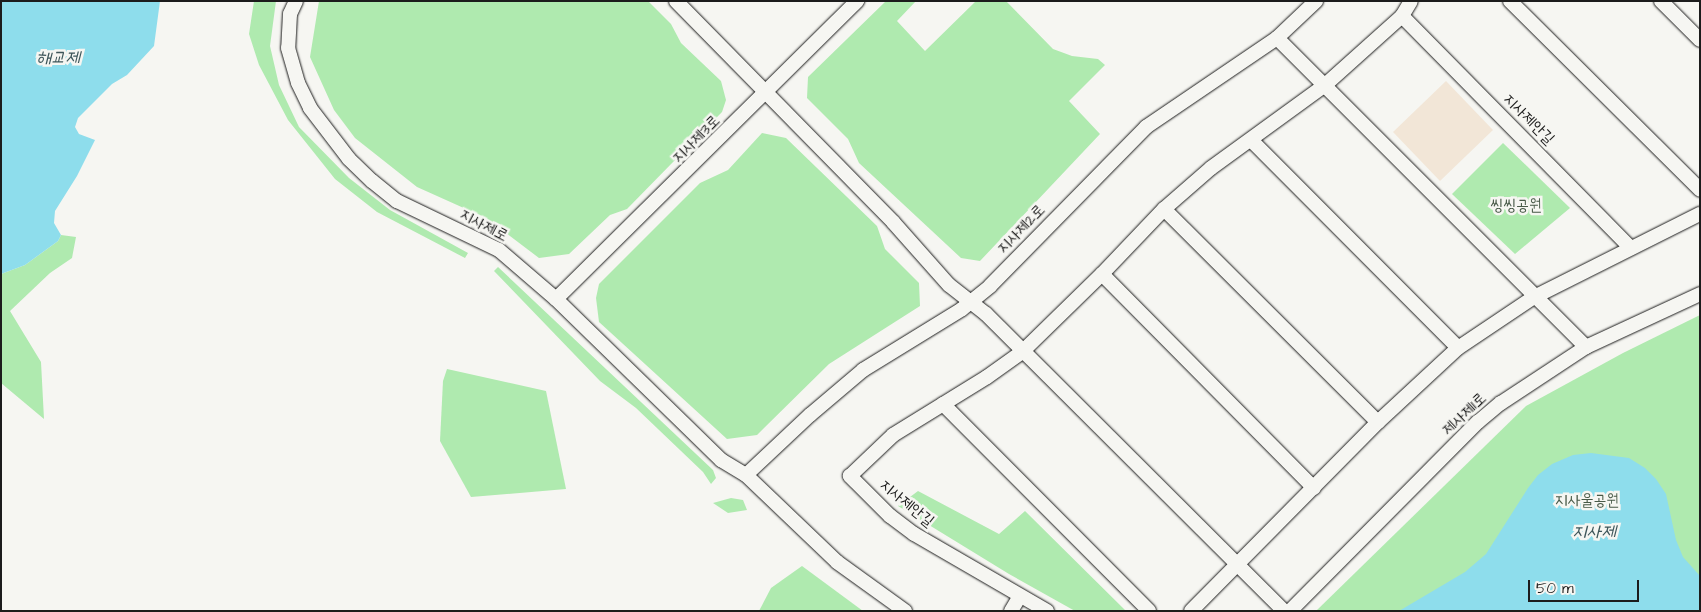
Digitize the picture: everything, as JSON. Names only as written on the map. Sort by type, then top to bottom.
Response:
[{"type":"street","name":"지사제로","points":[[296,1],[290,14],[288,48],[298,83],[310,108],[349,159],[397,201],[498,250],[556,299],[721,460],[746,475],[836,562],[905,611]]},
{"type":"street","points":[[676,1],[888,216],[949,285],[972,301],[1284,611]]},
{"type":"street","name":"지사제3로","points":[[556,299],[766,94],[858,1]]},
{"type":"street","name":"지사제2로","points":[[746,475],[810,415],[863,370],[972,301],[998,278],[1136,136],[1161,115],[1277,38],[1316,1]]},
{"type":"street","name":"지사제안길","points":[[1047,611],[914,534],[890,516],[850,476],[893,435],[987,377],[1022,352],[1102,274],[1164,209],[1211,168],[1324,86],[1402,16],[1411,1]]},
{"type":"street","points":[[1510,1],[1700,190]]},
{"type":"street","points":[[1661,1],[1700,40]]},
{"type":"street","name":"지사제안길","points":[[1402,16],[1631,248]]},
{"type":"street","points":[[1277,38],[1586,347]]},
{"type":"street","points":[[1252,140],[1458,348]]},
{"type":"street","points":[[1164,209],[1378,422]]},
{"type":"street","points":[[1191,611],[1378,422],[1458,348],[1534,296],[1700,214]]},
{"type":"street","points":[[1102,274],[1314,488]]},
{"type":"street","name":"제사제1로","points":[[1290,611],[1478,422],[1530,382],[1586,347],[1700,294]]},
{"type":"street","points":[[943,404],[1149,611]]},
{"type":"street","points":[[1011,611],[1020,596]]},
{"type":"shaded area","points":[[1446,81],[1493,130],[1440,181],[1393,132]]},
{"type":"green space","points":[[254,1],[276,1],[270,46],[279,85],[299,127],[349,178],[390,210],[468,253],[465,258],[377,212],[335,179],[288,120],[259,65],[249,34]]},
{"type":"green space","points":[[319,1],[648,1],[671,24],[681,43],[721,81],[726,100],[722,112],[627,209],[610,215],[569,254],[539,258],[486,218],[417,187],[355,138],[334,110],[310,57]]},
{"type":"green space","points":[[886,1],[916,1],[897,21],[925,51],[976,1],[1006,1],[1053,49],[1072,56],[1098,59],[1105,65],[1069,101],[1100,134],[980,261],[961,258],[859,163],[848,139],[807,98],[808,77]]},
{"type":"green space","points":[[762,133],[786,138],[877,226],[885,249],[919,283],[920,306],[829,364],[757,435],[727,439],[599,322],[596,298],[599,284],[700,183],[728,170]]},
{"type":"green space","name":"씽씽공원","points":[[1503,143],[1570,208],[1515,254],[1452,194]]},
{"type":"green space","points":[[61,235],[76,237],[72,258],[50,273],[10,311],[41,362],[44,419],[1,383],[1,274],[25,265],[58,241]]},
{"type":"green space","points":[[498,267],[713,470],[716,478],[711,484],[703,472],[636,408],[600,381],[494,271]]},
{"type":"green space","name":"지사울공원","points":[[1700,315],[1700,611],[1316,611],[1526,406],[1623,353]]},
{"type":"green space","points":[[447,369],[546,391],[566,489],[471,497],[440,441],[443,381]]},
{"type":"green space","points":[[918,491],[999,534],[1025,511],[1126,611],[1075,611],[1009,574],[898,506]]},
{"type":"green space","points":[[731,498],[743,500],[747,510],[728,513],[713,503]]},
{"type":"green space","points":[[802,566],[863,611],[759,611],[771,588]]},
{"type":"water","name":"해교제","points":[[1,1],[160,1],[154,46],[127,75],[112,84],[78,118],[75,127],[79,134],[95,140],[77,176],[55,211],[54,223],[61,235],[58,241],[25,265],[1,274]]},
{"type":"water","name":"지사제","points":[[1591,453],[1629,458],[1645,468],[1656,479],[1666,494],[1676,540],[1683,557],[1700,576],[1700,611],[1399,611],[1465,572],[1486,554],[1538,475],[1552,464],[1573,455]]}]
